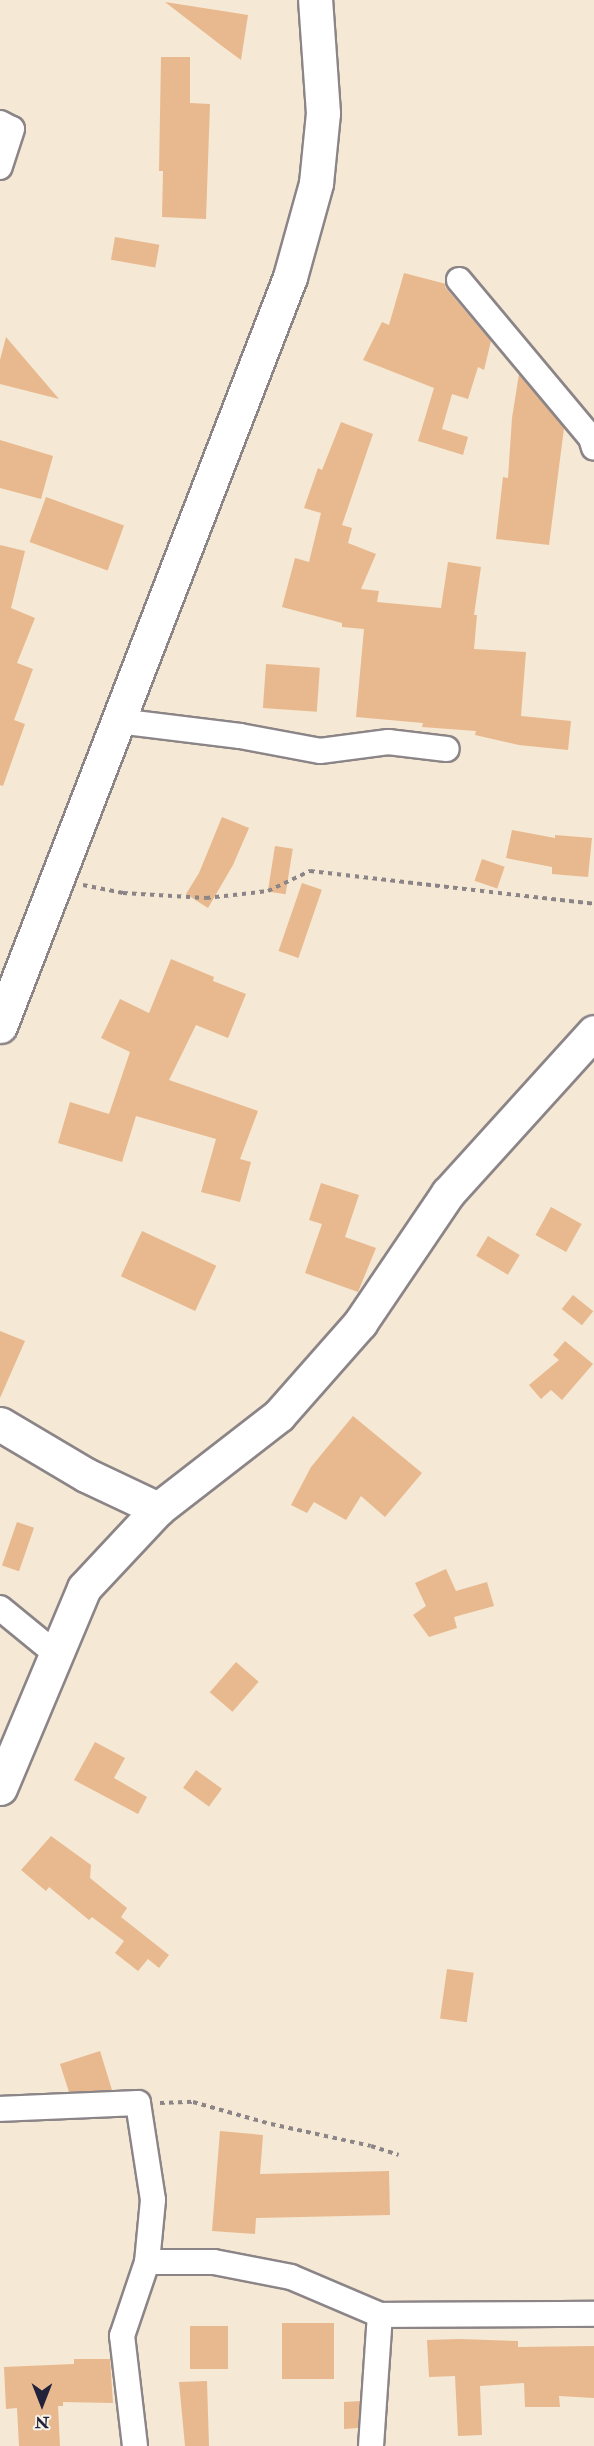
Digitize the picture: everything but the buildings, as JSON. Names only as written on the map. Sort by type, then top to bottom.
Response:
[{"type":"street","points":[[0,1026],[290,277],[316,183],[323,113],[315,0]]},
{"type":"street","points":[[0,123],[12,129],[0,167]]},
{"type":"street","points":[[459,280],[591,438],[594,448]]},
{"type":"street","points":[[118,721],[240,736],[320,751],[388,742],[447,749]]},
{"type":"street","points":[[0,1788],[84,1588],[158,1509],[279,1414],[360,1323],[448,1193],[594,1032]]},
{"type":"street","points":[[0,1424],[86,1475],[158,1509]]},
{"type":"street","points":[[0,1608],[56,1653]]},
{"type":"street","points":[[0,2109],[138,2103],[153,2200],[147,2262],[122,2336],[135,2446]]},
{"type":"street","points":[[147,2262],[214,2262],[291,2277],[380,2315],[594,2314]]},
{"type":"street","points":[[371,2446],[380,2315]]},
{"type":"path","points":[[57,879],[123,892],[206,898],[268,891],[310,871],[594,904]]},
{"type":"path","points":[[138,2103],[193,2102],[271,2124],[371,2145],[399,2155]]}]
